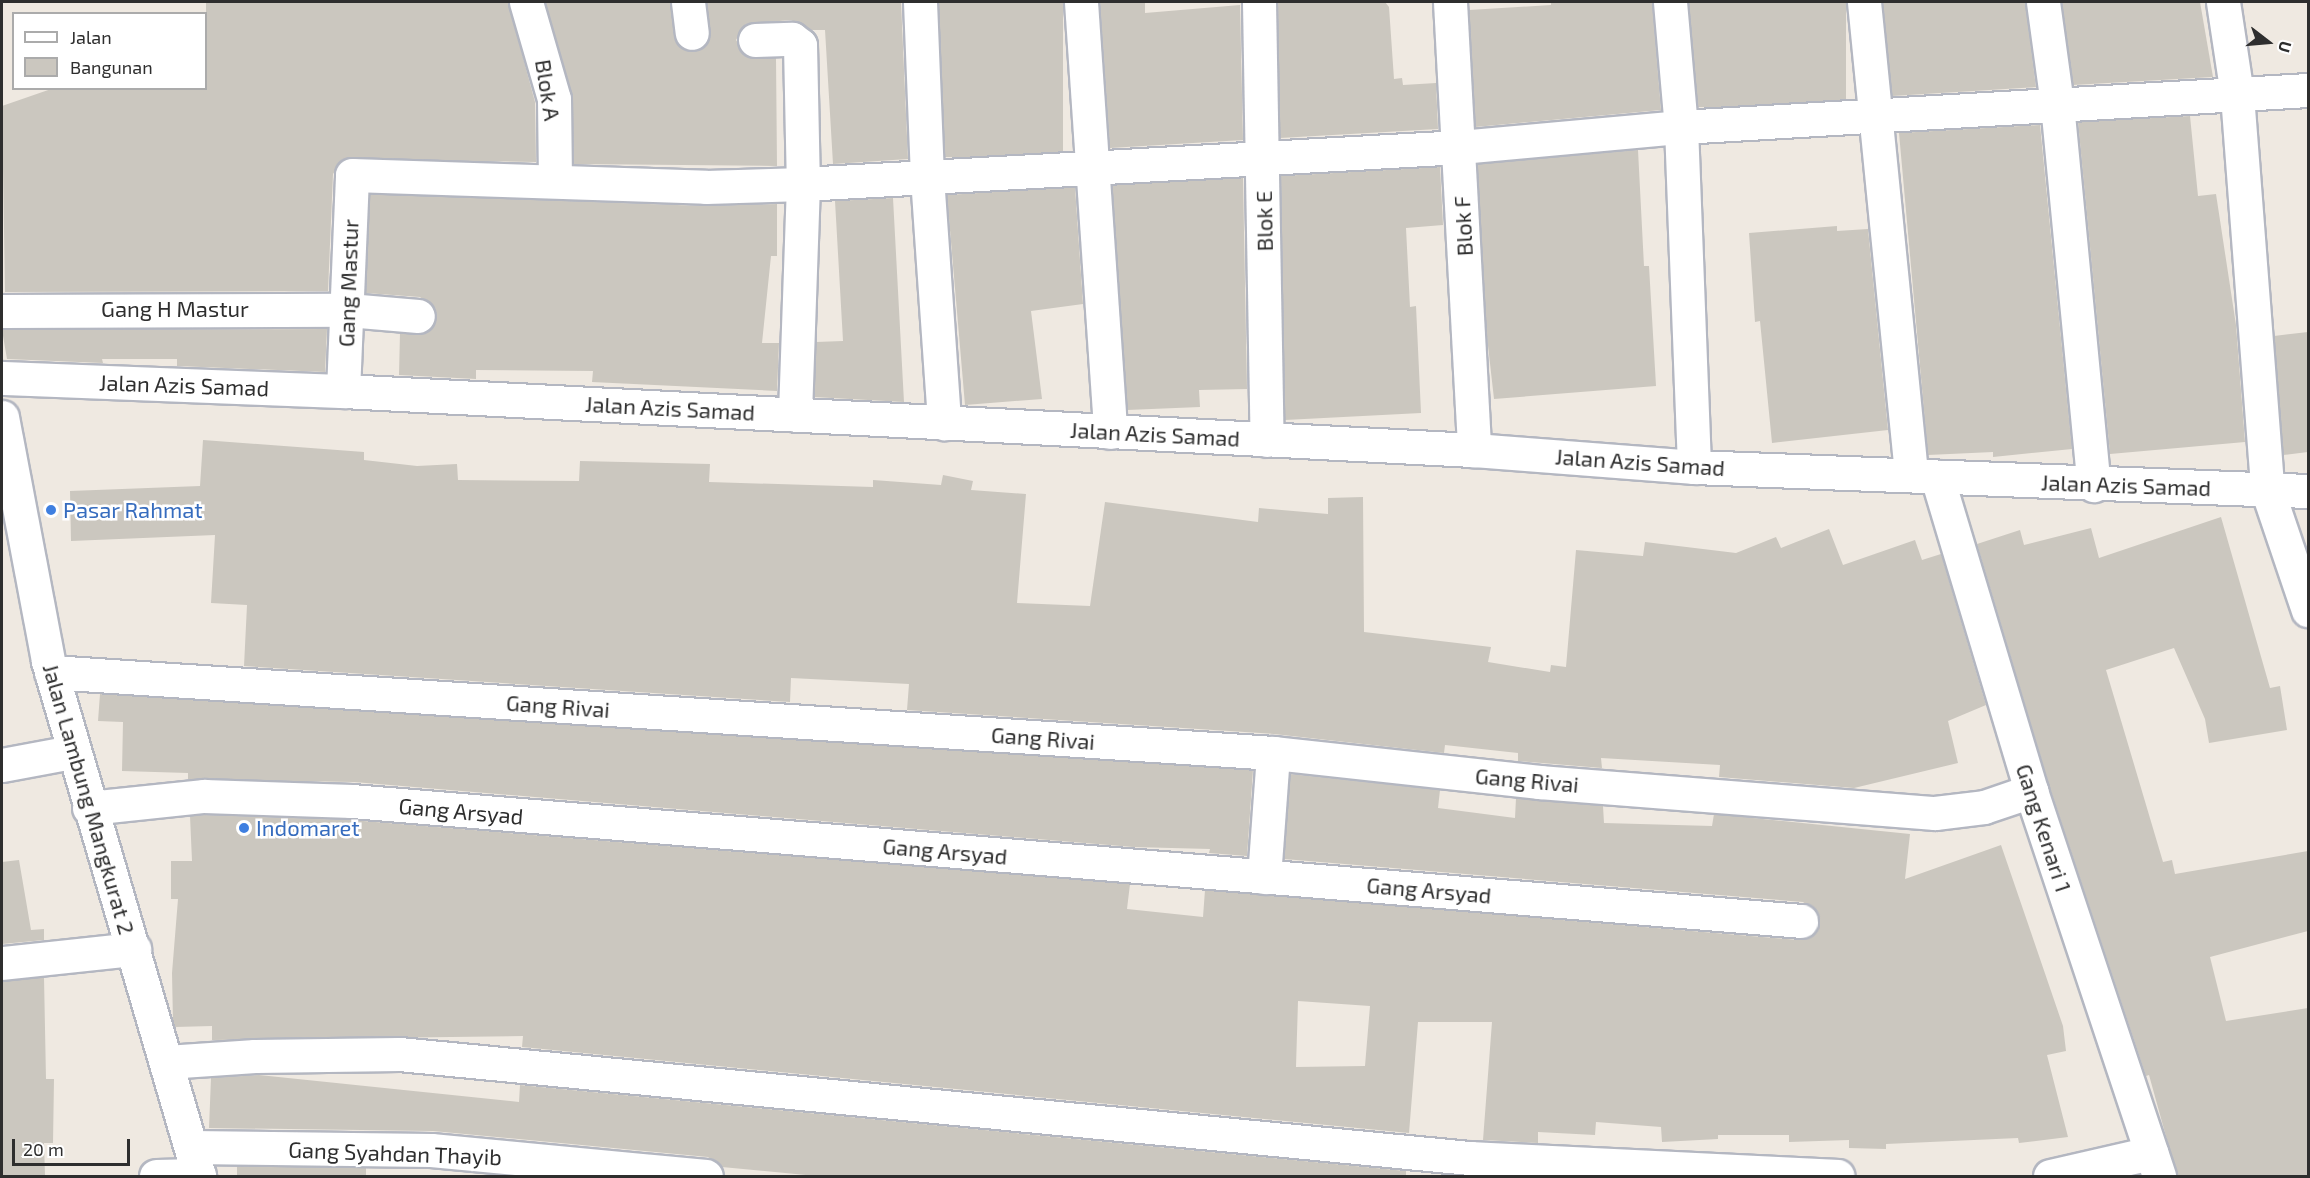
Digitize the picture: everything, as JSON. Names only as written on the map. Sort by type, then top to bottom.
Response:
[{"type":"street","name":"Blok A","points":[[526,2],[554,99],[555,181]]},
{"type":"street","points":[[920,2],[927,177],[944,423]]},
{"type":"street","points":[[1081,2],[1110,432]]},
{"type":"street","name":"Blok E","points":[[1259,2],[1264,158],[1267,440]]},
{"type":"street","name":"Blok F","points":[[1450,2],[1460,147],[1474,450]]},
{"type":"street","points":[[1670,2],[1681,127],[1694,467]]},
{"type":"street","name":"Gang Kenari 1","points":[[1864,2],[1876,116],[1924,476],[2155,1165]]},
{"type":"street","points":[[2043,2],[2057,104],[2094,485]]},
{"type":"street","points":[[2223,2],[2237,95],[2266,489],[2308,610]]},
{"type":"street","points":[[755,39],[792,39],[800,45],[803,184],[795,415]]},
{"type":"street","points":[[555,181],[706,187],[803,184],[1460,147],[1681,127],[2308,90]]},
{"type":"street","name":"Gang Mastur","points":[[343,391],[352,175],[555,181]]},
{"type":"street","name":"Gang H Mastur","points":[[2,310],[348,310],[418,316]]},
{"type":"street","name":"Jalan Azis Samad","points":[[2,378],[343,391],[1474,450],[1694,467],[2094,485],[2308,491]]},
{"type":"street","name":"Jalan Lambung Mangkurat 2","points":[[2,417],[51,672],[72,752],[134,949],[197,1166]]},
{"type":"street","name":"Gang Rivai","points":[[51,672],[1273,753],[1539,782],[1935,813],[1984,807],[2031,791]]},
{"type":"street","points":[[2,765],[72,752]]},
{"type":"street","points":[[1264,877],[1273,753]]},
{"type":"street","name":"Gang Arsyad","points":[[89,808],[204,796],[330,800],[1801,921]]},
{"type":"street","points":[[2,963],[134,949]]},
{"type":"street","points":[[166,1062],[255,1056],[399,1054],[1470,1158],[1838,1176]]},
{"type":"street","name":"Gang Syahdan Thayib","points":[[156,1176],[197,1166],[431,1150],[706,1176]]},
{"type":"street","points":[[2050,1176],[2155,1165]]},
{"type":"building","points":[[206,2],[508,2],[535,102],[536,162],[343,159],[333,174],[328,291],[5,292],[2,106],[48,90],[207,90]]},
{"type":"building","points":[[545,2],[670,2],[677,44],[694,52],[709,40],[707,2],[901,2],[908,159],[833,164],[825,30],[811,30],[791,20],[746,24],[736,40],[747,57],[776,58],[777,166],[574,164],[572,94]]},
{"type":"building","points":[[939,2],[1063,2],[1063,157],[939,157]]},
{"type":"building","points":[[1100,2],[1145,2],[1145,13],[1240,5],[1243,140],[1110,148]]},
{"type":"building","points":[[1278,2],[1385,2],[1389,7],[1394,79],[1402,78],[1403,85],[1436,83],[1438,129],[1280,138]]},
{"type":"building","points":[[1551,2],[1652,2],[1661,110],[1475,127],[1469,10],[1551,5]]},
{"type":"building","points":[[1689,2],[1846,2],[1846,107],[1689,107]]},
{"type":"building","points":[[1883,2],[2025,2],[2036,87],[1892,96]]},
{"type":"building","points":[[2062,2],[2200,2],[2213,77],[2073,85]]},
{"type":"building","points":[[2190,116],[2198,196],[2216,194],[2236,325],[2245,442],[2110,454],[2078,122]]},
{"type":"building","points":[[2040,125],[2072,449],[1993,457],[1993,452],[1928,455],[1899,133]]},
{"type":"building","points":[[1638,150],[1644,266],[1649,266],[1656,386],[1494,399],[1486,328],[1477,164]]},
{"type":"building","points":[[1440,167],[1443,225],[1406,228],[1410,307],[1416,306],[1421,413],[1285,420],[1281,176]]},
{"type":"building","points":[[1243,178],[1247,389],[1199,390],[1200,407],[1127,410],[1112,185]]},
{"type":"building","points":[[1075,187],[1083,304],[1031,311],[1042,399],[965,405],[947,195]]},
{"type":"building","points":[[370,194],[705,206],[777,204],[777,256],[771,256],[762,343],[779,343],[777,391],[592,382],[593,371],[476,370],[476,379],[399,375],[400,333],[425,333],[437,317],[435,308],[420,297],[366,293]]},
{"type":"building","points":[[893,198],[904,402],[814,397],[816,342],[843,341],[835,201]]},
{"type":"building","points":[[1837,226],[1837,231],[1868,229],[1888,430],[1772,443],[1760,321],[1755,322],[1749,233]]},
{"type":"building","points":[[327,329],[325,372],[177,366],[177,359],[102,359],[103,363],[7,359],[2,330]]},
{"type":"building","points":[[2308,332],[2308,452],[2283,455],[2274,336]]},
{"type":"building","points":[[203,440],[364,452],[364,460],[417,466],[457,464],[458,480],[579,481],[580,461],[710,464],[709,482],[873,487],[873,480],[941,485],[943,475],[973,481],[971,490],[1026,494],[1017,603],[1090,606],[1105,502],[1258,522],[1259,508],[1328,514],[1328,498],[1363,497],[1364,632],[1491,647],[1488,662],[1550,672],[1551,665],[1566,667],[1576,550],[1643,556],[1645,542],[1736,553],[1776,537],[1781,548],[1829,529],[1843,565],[1915,540],[1922,560],[1941,554],[1986,705],[1948,721],[1958,763],[1854,788],[1719,777],[1720,765],[1601,758],[1602,768],[1518,761],[1518,753],[1445,745],[1444,753],[1274,734],[907,710],[909,684],[791,678],[790,702],[244,666],[247,605],[211,603],[215,535],[71,541],[70,491],[200,486]]},
{"type":"building","points":[[2221,517],[2270,688],[2280,686],[2287,730],[2209,743],[2205,719],[2174,648],[2106,670],[2163,862],[2172,860],[2175,874],[2308,851],[2308,931],[2210,957],[2226,1021],[2308,1008],[2308,1176],[2177,1176],[2149,1075],[2146,1076],[2049,785],[1977,544],[2020,530],[2024,545],[2091,528],[2099,558]]},
{"type":"building","points":[[100,694],[1253,770],[1247,856],[1209,853],[1210,849],[1133,847],[354,782],[188,779],[188,773],[122,771],[123,722],[98,721]]},
{"type":"building","points":[[1290,774],[1440,790],[1438,808],[1515,818],[1516,798],[1603,806],[1604,823],[1712,826],[1714,814],[1910,834],[1905,879],[2001,845],[2063,1026],[2066,1051],[2047,1055],[2068,1137],[2019,1143],[2018,1138],[1886,1144],[1886,1149],[1849,1148],[1849,1140],[1789,1142],[1789,1135],[1718,1135],[1718,1139],[1662,1142],[1661,1127],[1596,1122],[1595,1135],[1538,1132],[1538,1143],[1483,1140],[1492,1022],[1418,1022],[1409,1133],[522,1047],[523,1036],[212,1040],[212,1026],[175,1027],[173,1022],[172,973],[178,899],[171,899],[171,861],[192,861],[190,816],[205,815],[351,820],[1130,884],[1127,909],[1203,917],[1205,890],[1799,940],[1809,938],[1820,923],[1818,913],[1803,902],[1284,859]],"holes":[[[1298,1001],[1370,1006],[1365,1066],[1296,1067]]]},
{"type":"building","points":[[19,860],[31,930],[44,929],[44,940],[2,944],[2,862]]},
{"type":"building","points":[[44,977],[46,1079],[54,1079],[53,1143],[44,1143],[45,1175],[2,1176],[2,981]]},
{"type":"building","points":[[259,1075],[519,1102],[520,1085],[1406,1171],[1406,1176],[816,1176],[722,1167],[708,1157],[433,1131],[209,1128],[211,1078]]},
{"type":"building","points":[[237,1166],[366,1168],[366,1176],[237,1176]]},
{"type":"place","name":"Pasar Rahmat","points":[[51,510]]},
{"type":"place","name":"Indomaret","points":[[244,828]]}]
